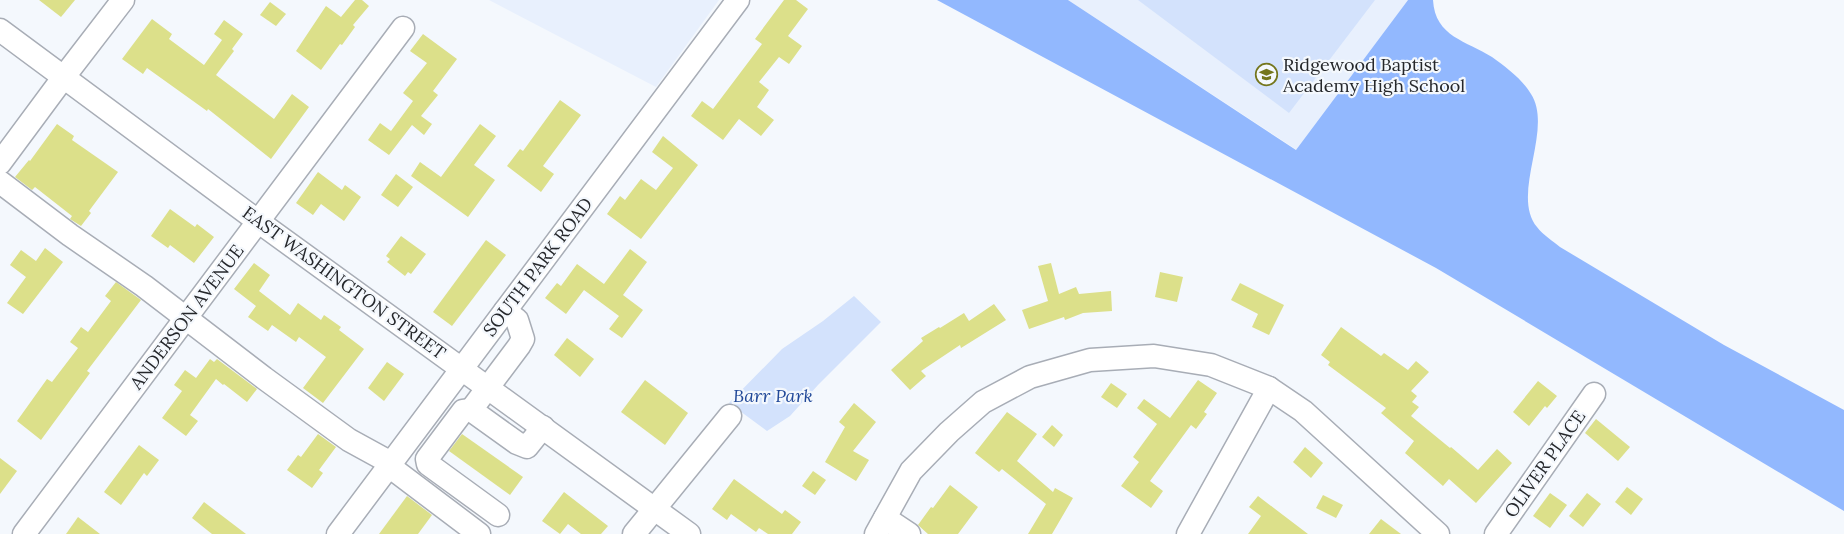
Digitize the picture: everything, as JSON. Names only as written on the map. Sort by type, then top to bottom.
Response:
[{"type":"street","points":[[0,163],[123,0]]},
{"type":"street","name":"SOUTH PARK ROAD","points":[[338,534],[738,0]]},
{"type":"street","name":"ANDERSON AVENUE","points":[[24,534],[403,28]]},
{"type":"street","name":"EAST WASHINGTON STREET","points":[[0,30],[259,222],[690,534]]},
{"type":"street","points":[[0,182],[70,235],[144,286],[349,440],[390,465],[479,534]]},
{"type":"street","points":[[471,410],[520,346],[523,338],[517,320],[505,311]]},
{"type":"street","points":[[908,534],[881,526],[911,471],[949,432],[983,402],[1030,377],[1090,360],[1154,356],[1211,365],[1268,388],[1302,410],[1438,534]]},
{"type":"street","points":[[1188,534],[1268,388]]},
{"type":"street","name":"OLIVER PLACE","points":[[1497,534],[1594,394]]},
{"type":"street","points":[[498,515],[428,464],[428,459],[463,411],[471,410],[517,443],[527,446],[543,427]]},
{"type":"street","points":[[634,534],[730,416]]},
{"type":"street","points":[[426,417],[448,432]]},
{"type":"shaded area","points":[[489,0],[719,0],[656,87]]},
{"type":"shaded area","points":[[937,0],[1068,0],[1296,150],[1408,0],[1433,0],[1435,12],[1446,30],[1503,65],[1518,78],[1531,94],[1537,109],[1538,125],[1528,197],[1530,213],[1542,233],[1560,247],[1724,345],[1844,410],[1844,511],[1436,268]]},
{"type":"shaded area","name":"Ridgewood Baptist Academy High School","points":[[1068,0],[1408,0],[1297,150]]},
{"type":"green space","points":[[1138,0],[1375,0],[1289,113]]},
{"type":"green space","name":"Barr Park","points":[[854,296],[881,322],[790,416],[767,431],[729,403],[782,349],[823,321]]},
{"type":"building","points":[[39,0],[75,0],[61,17]]},
{"type":"building","points":[[355,0],[362,0],[369,6],[353,25],[355,27],[342,45],[340,44],[321,70],[296,51],[326,6],[341,17]]},
{"type":"building","points":[[784,0],[796,0],[808,9],[788,36],[802,46],[789,64],[779,57],[759,82],[769,90],[757,107],[774,120],[761,136],[739,119],[723,140],[691,116],[702,101],[713,109],[762,44],[755,39]]},
{"type":"building","points":[[270,2],[286,14],[276,26],[260,15]]},
{"type":"building","points":[[152,19],[172,34],[169,39],[204,65],[222,40],[214,34],[224,20],[243,34],[232,49],[234,51],[216,75],[274,119],[292,94],[309,107],[271,159],[208,109],[207,111],[147,68],[143,74],[122,59]]},
{"type":"building","points":[[423,34],[457,59],[433,91],[438,95],[421,116],[432,124],[424,135],[412,125],[389,155],[368,140],[380,123],[391,131],[413,101],[403,93],[427,63],[410,51]]},
{"type":"building","points":[[560,100],[581,115],[543,166],[554,174],[541,192],[507,166],[520,149],[523,151]]},
{"type":"building","points":[[57,124],[74,136],[72,140],[118,172],[89,211],[91,213],[81,226],[70,219],[72,216],[35,187],[32,190],[15,177],[30,161]]},
{"type":"building","points":[[480,124],[496,136],[474,165],[495,180],[468,217],[411,176],[420,162],[441,177]]},
{"type":"building","points":[[663,136],[698,165],[641,239],[607,214],[620,196],[625,200],[641,179],[656,190],[673,168],[652,152]]},
{"type":"building","points":[[318,172],[342,190],[345,185],[361,197],[344,221],[321,204],[313,215],[296,203]]},
{"type":"building","points":[[396,174],[413,187],[398,207],[381,195]]},
{"type":"building","points":[[170,209],[195,227],[197,224],[214,237],[194,263],[170,245],[168,248],[151,236]]},
{"type":"building","points":[[401,236],[426,254],[411,274],[408,272],[405,276],[387,262],[390,259],[386,256]]},
{"type":"building","points":[[486,240],[506,255],[452,326],[433,312]]},
{"type":"building","points":[[45,248],[63,262],[23,314],[7,303],[26,277],[10,265],[21,250],[36,261]]},
{"type":"building","points":[[630,249],[647,262],[623,295],[643,310],[622,338],[609,329],[619,316],[584,290],[566,314],[545,298],[557,283],[561,286],[577,264],[604,284]]},
{"type":"building","points":[[254,263],[270,275],[259,291],[290,315],[298,303],[321,320],[324,315],[341,327],[339,330],[364,349],[323,403],[303,388],[326,357],[299,337],[296,342],[272,325],[268,331],[248,317],[256,306],[234,289]]},
{"type":"building","points":[[1051,263],[1059,294],[1076,287],[1079,294],[1111,291],[1112,311],[1083,313],[1065,320],[1064,317],[1029,329],[1022,310],[1048,301],[1038,266]]},
{"type":"building","points":[[1160,272],[1183,277],[1177,302],[1155,297]]},
{"type":"building","points":[[116,282],[141,300],[87,371],[90,373],[41,440],[17,421],[47,379],[52,382],[78,348],[70,342],[81,327],[88,332],[111,301],[105,296]]},
{"type":"building","points":[[1240,283],[1284,305],[1269,335],[1252,327],[1258,314],[1231,300]]},
{"type":"building","points":[[994,304],[1006,320],[961,348],[960,345],[921,371],[926,376],[910,390],[891,370],[923,341],[921,338],[964,313],[969,321]]},
{"type":"building","points":[[1341,327],[1381,356],[1384,353],[1408,370],[1416,361],[1429,372],[1411,391],[1417,396],[1412,402],[1419,407],[1411,416],[1450,448],[1478,470],[1497,449],[1512,463],[1476,503],[1449,479],[1443,486],[1405,453],[1414,441],[1381,413],[1386,408],[1328,365],[1330,362],[1321,355]]},
{"type":"building","points":[[567,338],[594,359],[580,377],[554,355]]},
{"type":"building","points":[[210,359],[214,362],[217,359],[257,389],[247,402],[216,379],[190,415],[198,421],[186,436],[162,418],[182,391],[174,385],[185,370],[196,378]]},
{"type":"building","points":[[387,362],[404,374],[384,401],[368,388]]},
{"type":"building","points":[[645,380],[688,413],[665,445],[621,412]]},
{"type":"building","points":[[1198,380],[1217,393],[1204,412],[1207,414],[1196,429],[1191,425],[1150,481],[1163,491],[1151,508],[1121,486],[1139,462],[1133,457],[1157,424],[1137,408],[1144,399],[1170,418]]},
{"type":"building","points":[[1538,381],[1557,396],[1547,408],[1545,406],[1529,426],[1513,412]]},
{"type":"building","points":[[1111,383],[1127,394],[1117,408],[1101,397]]},
{"type":"building","points":[[854,403],[876,422],[853,451],[869,460],[856,481],[825,462],[845,427],[839,422]]},
{"type":"building","points":[[1007,412],[1037,434],[1017,461],[1053,492],[1055,488],[1073,498],[1052,534],[1028,534],[1046,504],[1002,469],[999,472],[975,453]]},
{"type":"building","points":[[1596,419],[1630,447],[1618,461],[1585,433]]},
{"type":"building","points":[[1052,425],[1063,435],[1054,447],[1042,437]]},
{"type":"building","points":[[318,434],[336,447],[319,470],[323,473],[312,488],[287,470],[298,455],[301,457]]},
{"type":"building","points":[[462,434],[523,477],[510,495],[449,451]]},
{"type":"building","points":[[139,445],[159,460],[147,476],[144,473],[121,505],[104,492]]},
{"type":"building","points":[[1305,447],[1323,463],[1311,478],[1293,462]]},
{"type":"building","points":[[0,458],[17,471],[0,494]]},
{"type":"building","points":[[813,471],[826,480],[815,495],[802,486]]},
{"type":"building","points":[[734,479],[782,514],[785,510],[801,522],[792,534],[768,534],[759,528],[756,532],[731,514],[727,520],[712,509]]},
{"type":"building","points":[[950,485],[978,507],[958,534],[928,534],[918,525]]},
{"type":"building","points":[[1627,487],[1643,499],[1631,515],[1615,502]]},
{"type":"building","points":[[564,492],[608,526],[601,534],[581,534],[568,524],[560,534],[542,521]]},
{"type":"building","points":[[1550,493],[1567,505],[1550,528],[1533,516]]},
{"type":"building","points":[[1587,493],[1601,504],[1583,527],[1569,516]]},
{"type":"building","points":[[1323,495],[1343,505],[1336,518],[1316,508]]},
{"type":"building","points":[[407,496],[432,515],[418,534],[379,534]]},
{"type":"building","points":[[1258,496],[1308,534],[1248,534],[1261,516],[1249,507]]},
{"type":"building","points":[[204,502],[246,534],[212,534],[192,518]]},
{"type":"building","points":[[78,517],[100,534],[66,534]]},
{"type":"building","points":[[1381,519],[1401,534],[1369,534]]},
{"type":"place","name":"Ridgewood Baptist Academy High School","points":[[1267,75]]}]
